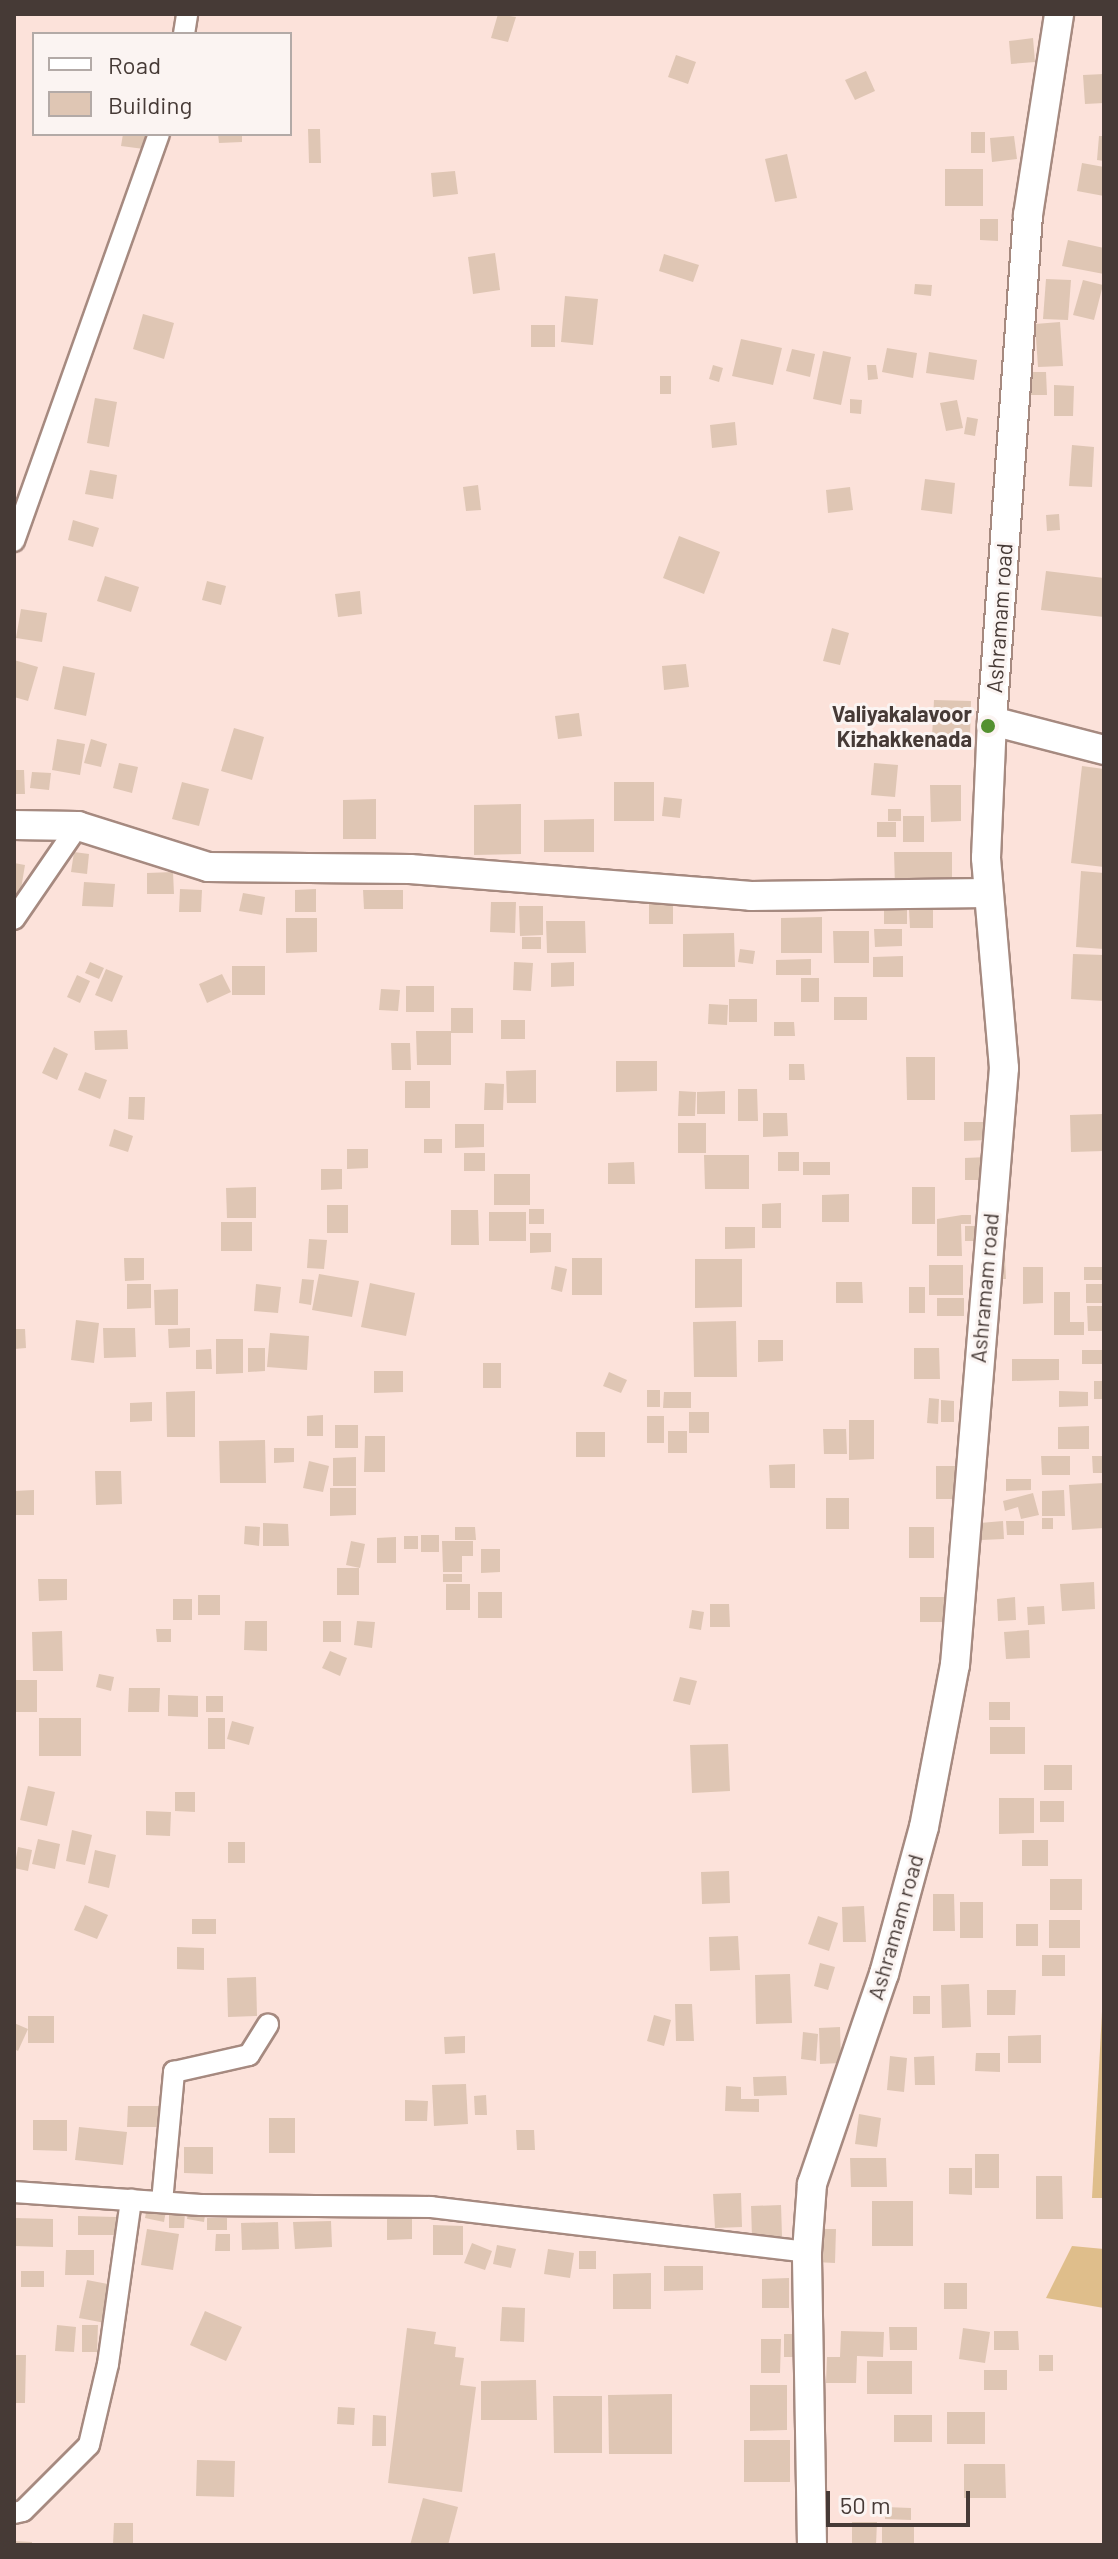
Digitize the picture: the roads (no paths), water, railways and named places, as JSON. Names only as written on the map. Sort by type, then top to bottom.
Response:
[{"type":"main road","name":"Ashramam road","points":[[812,2545],[807,2252],[812,2184],[884,1974],[912,1871],[955,1665],[1004,1068],[987,893],[992,721],[1028,215],[1059,14]]},
{"type":"main road","points":[[992,721],[1104,750]]},
{"type":"main road","points":[[14,825],[78,826],[208,867],[396,868],[751,896],[987,893]]},
{"type":"street","points":[[14,541],[158,136]]},
{"type":"street","points":[[14,919],[78,826]]},
{"type":"street","points":[[162,2202],[174,2072],[249,2055],[268,2024]]},
{"type":"street","points":[[14,2192],[162,2202],[431,2207],[807,2252]]},
{"type":"street","points":[[14,2513],[23,2511],[89,2445],[108,2364],[131,2200]]},
{"type":"place","name":"Valiyakalavoor Kizhakkenada","points":[[988,726]]}]
